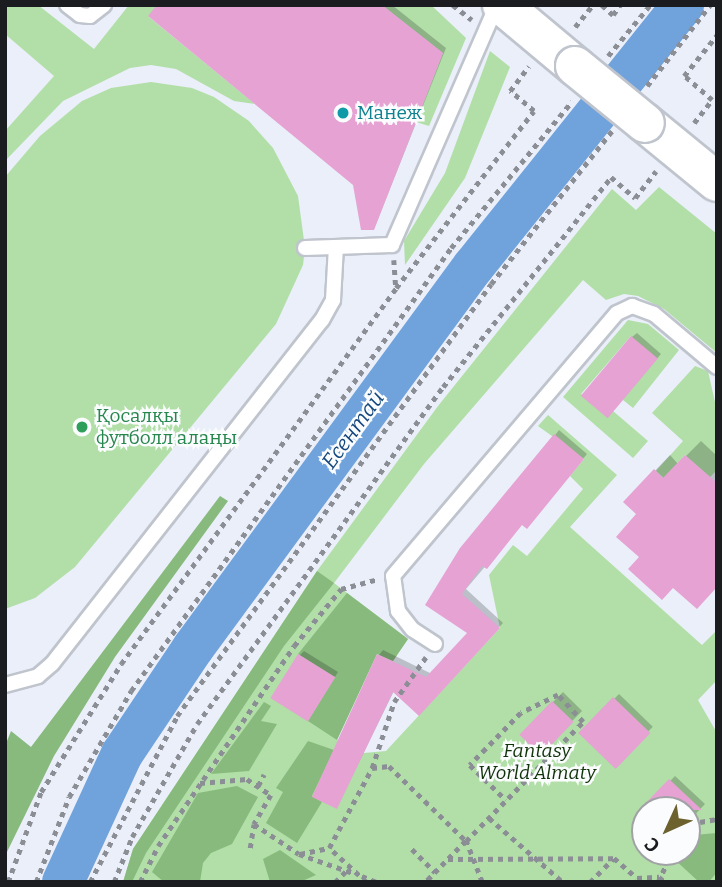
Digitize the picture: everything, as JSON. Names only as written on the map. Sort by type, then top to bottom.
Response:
[{"type":"main road","points":[[499,5],[584,76],[636,112],[717,182]]},
{"type":"lane","points":[[67,5],[80,15],[90,16],[104,5]]},
{"type":"lane","points":[[305,248],[392,245],[499,5]]},
{"type":"lane","points":[[5,685],[38,676],[52,664],[323,320],[333,300],[336,247]]},
{"type":"lane","points":[[435,644],[412,629],[398,611],[393,576],[617,313],[632,306],[654,314],[717,367]]},
{"type":"path","points":[[575,27],[593,5]]},
{"type":"path","points":[[602,5],[613,15],[621,5]]},
{"type":"path","points":[[36,882],[69,797],[131,691],[451,248],[584,76],[650,5]]},
{"type":"path","points":[[90,882],[177,716],[491,284],[636,112],[710,5]]},
{"type":"path","points":[[694,123],[712,100],[684,76],[717,36]]},
{"type":"path","points":[[8,882],[41,792],[113,675],[396,288],[534,111],[510,91],[529,66]]},
{"type":"path","points":[[114,882],[132,837],[197,724],[443,387],[611,177],[635,198],[657,170]]},
{"type":"path","points":[[392,245],[396,288]]},
{"type":"path","points":[[140,882],[200,783],[294,646],[341,589],[393,576]]},
{"type":"path","points":[[329,848],[372,768],[394,702],[435,644]]},
{"type":"path","points":[[426,882],[583,722],[558,695],[520,713],[470,765],[506,800]]},
{"type":"path","points":[[372,768],[390,766],[466,841],[482,882]]},
{"type":"path","points":[[257,786],[264,774]]},
{"type":"path","points":[[200,783],[247,779],[271,795],[254,824],[250,848]]},
{"type":"path","points":[[489,818],[563,882]]},
{"type":"path","points":[[254,824],[299,854],[348,869],[377,882]]},
{"type":"path","points":[[299,854],[329,848]]},
{"type":"path","points":[[329,848],[348,869]]},
{"type":"path","points":[[412,849],[435,872]]},
{"type":"path","points":[[449,859],[614,858],[637,878],[665,882]]},
{"type":"path","points":[[590,882],[614,858]]},
{"type":"path","points":[[335,882],[348,869]]},
{"type":"path","points":[[359,875],[366,882]]},
{"type":"green space","points":[[5,5],[38,5],[94,49],[129,5],[157,5],[149,17],[255,104],[234,101],[176,69],[151,65],[130,68],[63,101],[5,161],[5,131],[54,76],[5,34]]},
{"type":"green space","points":[[382,5],[431,5],[466,38],[429,126],[416,122],[443,53]]},
{"type":"green space","points":[[490,51],[510,67],[465,178],[405,265],[404,241],[445,173]]},
{"type":"green space","name":"Қосалқы футболл алаңы","points":[[151,82],[192,88],[214,97],[249,121],[273,148],[298,196],[305,248],[303,265],[276,324],[75,567],[35,598],[5,609],[5,177],[40,136],[82,101],[111,88]]},
{"type":"green space","name":"Fantasy World Almaty","points":[[659,187],[717,234],[717,353],[664,309],[638,296],[624,294],[606,300],[583,280],[424,464],[334,583],[408,639],[393,661],[377,654],[337,740],[364,753],[386,751],[500,628],[489,575],[513,545],[527,556],[583,489],[570,476],[584,459],[538,426],[548,415],[617,475],[570,527],[702,645],[717,630],[717,680],[698,700],[717,733],[717,882],[123,882],[133,849],[317,571],[438,406],[612,189],[636,210]]},
{"type":"green space","points":[[628,320],[648,324],[679,350],[633,408],[623,400],[631,336],[581,394],[613,411],[648,441],[633,458],[563,397]]},
{"type":"green space","points":[[695,366],[708,371],[717,411],[717,470],[710,477],[685,455],[664,478],[656,471],[683,441],[652,413]]},
{"type":"green space","points":[[220,496],[228,501],[115,657],[54,756],[5,856],[5,746],[11,731],[31,747]]},
{"type":"green space","points":[[317,571],[334,583],[284,646],[146,853],[132,882],[123,882],[133,849]]},
{"type":"green space","points":[[347,593],[408,639],[393,661],[377,654],[337,740],[308,721],[335,677],[298,654]]},
{"type":"green space","points":[[264,702],[271,706],[261,721],[277,724],[249,771],[211,774]]},
{"type":"green space","points":[[308,741],[334,750],[312,796],[322,802],[297,843],[266,823],[283,792],[276,788]]},
{"type":"green space","points":[[237,786],[258,797],[232,844],[211,853],[203,863],[200,882],[164,882],[152,872],[198,793]]},
{"type":"green space","points":[[717,833],[717,872],[709,882],[699,882],[682,866],[701,866],[701,834]]},
{"type":"green space","points":[[280,850],[316,875],[300,882],[270,882],[263,859]]},
{"type":"building","name":"Манеж","points":[[157,5],[382,5],[443,53],[374,230],[361,230],[353,185],[148,16]]},
{"type":"building","points":[[631,336],[658,358],[608,418],[581,396]]},
{"type":"building","points":[[554,434],[584,459],[527,529],[522,525],[487,569],[482,566],[462,594],[500,628],[419,716],[393,692],[337,809],[312,797],[377,654],[426,677],[467,633],[425,605],[460,548]]},
{"type":"building","points":[[685,455],[717,483],[717,587],[697,609],[673,588],[662,600],[628,569],[639,557],[616,537],[636,514],[623,502],[654,469],[663,478]]},
{"type":"building","points":[[298,654],[335,677],[308,721],[270,698]]},
{"type":"building","points":[[613,697],[650,733],[616,769],[578,733]]},
{"type":"building","points":[[552,701],[574,722],[541,756],[519,735]]},
{"type":"building","points":[[669,779],[687,796],[653,796]]},
{"type":"waterway","name":"Есентай","points":[[63,882],[122,754],[193,648],[473,267],[683,5]]},
{"type":"place","name":"Манеж","points":[[343,113]]},
{"type":"place","name":"Қосалқы футболл алаңы","points":[[82,427]]}]
